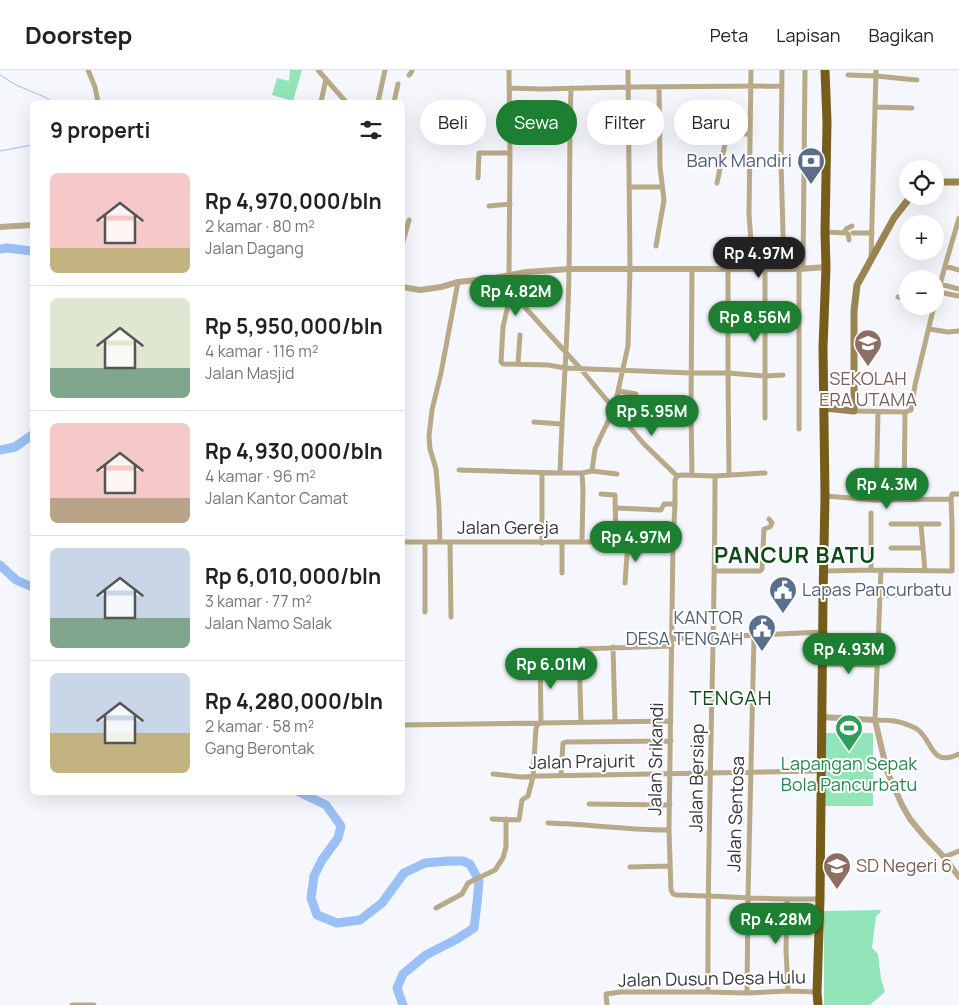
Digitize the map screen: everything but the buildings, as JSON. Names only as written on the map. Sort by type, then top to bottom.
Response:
[{"type":"highway","points":[[818,1005],[825,496],[823,348],[826,268],[827,122],[825,70]]},
{"type":"main road","points":[[944,182],[959,182]]},
{"type":"main road","points":[[824,408],[854,411],[854,311],[857,285],[894,218],[904,205]]},
{"type":"street","points":[[88,70],[98,100]]},
{"type":"street","points":[[318,70],[344,100]]},
{"type":"street","points":[[378,100],[385,70]]},
{"type":"street","points":[[509,70],[511,292],[504,327],[502,364],[765,376],[782,375]]},
{"type":"street","points":[[592,471],[595,449],[614,409],[628,346],[630,269],[628,70]]},
{"type":"street","points":[[751,70],[749,214],[752,269]]},
{"type":"street","points":[[782,70],[784,269]]},
{"type":"street","points":[[799,429],[804,70]]},
{"type":"street","points":[[848,75],[876,73],[917,80]]},
{"type":"street","points":[[871,260],[876,73]]},
{"type":"street","points":[[321,100],[326,79]]},
{"type":"street","points":[[394,100],[398,84]]},
{"type":"street","points":[[509,88],[782,86]]},
{"type":"street","points":[[656,246],[664,203],[660,168],[659,87]]},
{"type":"street","points":[[560,473],[569,269],[571,88]]},
{"type":"street","points":[[875,107],[912,108]]},
{"type":"street","points":[[717,183],[726,139],[732,135],[750,134]]},
{"type":"street","points":[[478,178],[479,153],[510,153]]},
{"type":"street","points":[[629,187],[661,187]]},
{"type":"street","points":[[489,206],[510,204]]},
{"type":"street","points":[[943,270],[959,218]]},
{"type":"street","points":[[405,234],[409,220]]},
{"type":"street","points":[[0,227],[30,225]]},
{"type":"street","points":[[844,233],[846,229],[852,226]]},
{"type":"street","points":[[825,232],[848,234],[849,240]]},
{"type":"street","points":[[853,233],[872,233]]},
{"type":"street","points":[[944,266],[959,270]]},
{"type":"street","points":[[405,287],[420,290],[510,274],[569,269],[826,268]]},
{"type":"street","points":[[728,269],[729,475]]},
{"type":"street","points":[[765,269],[765,418]]},
{"type":"street","points":[[692,270],[692,475]]},
{"type":"street","points":[[440,542],[436,469],[430,449],[430,436],[432,410],[458,282]]},
{"type":"street","points":[[944,285],[959,289]]},
{"type":"street","points":[[511,292],[566,352],[644,444],[677,476],[765,473]]},
{"type":"street","points":[[944,293],[959,296]]},
{"type":"street","points":[[854,411],[905,412],[911,410],[915,385],[932,315]]},
{"type":"street","points":[[929,329],[948,332],[959,331]]},
{"type":"street","points":[[518,364],[520,335]]},
{"type":"street","points":[[619,391],[636,394]]},
{"type":"street","points":[[876,500],[878,412]]},
{"type":"street","points":[[904,500],[905,412]]},
{"type":"street","points":[[534,422],[561,424]]},
{"type":"street","points":[[459,470],[542,473],[582,473],[592,471],[617,474]]},
{"type":"street","points":[[542,473],[542,543]]},
{"type":"street","points":[[582,473],[582,542]]},
{"type":"street","name":"Jalan Srikandi","points":[[677,476],[675,480],[676,504],[673,542],[670,886],[673,894],[676,895],[820,900]]},
{"type":"street","name":"Jalan Bersiap","points":[[708,992],[715,476]]},
{"type":"street","points":[[601,494],[615,495],[616,542]]},
{"type":"street","points":[[952,571],[951,500],[952,494],[959,494]]},
{"type":"street","points":[[825,496],[876,500],[951,500]]},
{"type":"street","points":[[615,508],[661,510],[664,504],[676,504]]},
{"type":"street","points":[[871,513],[871,570]]},
{"type":"street","points":[[715,571],[760,571],[762,569],[764,529],[770,527],[772,523],[769,519]]},
{"type":"street","points":[[952,523],[959,522]]},
{"type":"street","points":[[891,524],[939,524]]},
{"type":"street","points":[[921,525],[925,571]]},
{"type":"street","points":[[625,584],[628,541]]},
{"type":"street","name":"Jalan Gereja","points":[[405,542],[673,542]]},
{"type":"street","points":[[425,542],[425,612]]},
{"type":"street","points":[[450,542],[451,617]]},
{"type":"street","points":[[562,542],[562,573]]},
{"type":"street","points":[[891,548],[923,548]]},
{"type":"street","points":[[881,570],[875,720],[887,772],[910,820],[944,857],[959,877]]},
{"type":"street","points":[[824,571],[959,571]]},
{"type":"street","points":[[880,596],[896,595]]},
{"type":"street","points":[[672,638],[713,638],[822,632]]},
{"type":"street","name":"Jalan Sentosa","points":[[747,993],[754,636]]},
{"type":"street","points":[[581,722],[580,649],[672,646]]},
{"type":"street","points":[[613,647],[615,721]]},
{"type":"street","points":[[540,656],[541,723]]},
{"type":"street","points":[[823,664],[877,665]]},
{"type":"street","points":[[822,717],[897,721],[919,730],[933,751],[941,757],[950,758],[959,754]]},
{"type":"street","points":[[405,725],[671,720]]},
{"type":"street","points":[[492,819],[519,820],[522,800],[528,796],[533,777],[536,728],[541,723]]},
{"type":"street","points":[[560,775],[563,743],[566,742],[671,741]]},
{"type":"street","name":"Jalan Prajurit","points":[[493,774],[533,777],[822,771]]},
{"type":"street","points":[[589,804],[670,805]]},
{"type":"street","points":[[436,908],[462,894],[468,884],[495,870],[505,852],[506,819]]},
{"type":"street","points":[[548,823],[669,830]]},
{"type":"street","points":[[944,857],[959,851]]},
{"type":"street","points":[[630,867],[669,866]]},
{"type":"street","points":[[787,900],[786,949],[788,990]]},
{"type":"street","name":"Jalan Dusun Desa Hulu","points":[[607,1005],[606,994],[621,992],[747,993],[788,990],[817,992]]},
{"type":"street","points":[[72,1005],[94,1005]]},
{"type":"green space","points":[[290,70],[302,70],[293,100],[272,95],[277,78],[289,81]]},
{"type":"green space","name":"Lapangan Sepak Bola Pancurbatu","points":[[825,733],[873,733],[873,806],[825,806]]},
{"type":"green space","points":[[880,910],[881,912],[876,916],[872,948],[878,954],[881,979],[885,992],[871,1005],[824,1005],[824,911]]},
{"type":"waterway","points":[[0,75],[16,85],[50,100]]},
{"type":"waterway","points":[[0,151],[30,145]]},
{"type":"waterway","points":[[0,249],[30,251]]},
{"type":"waterway","points":[[0,450],[15,447],[30,436]]},
{"type":"waterway","points":[[0,565],[16,580],[30,586]]},
{"type":"waterway","points":[[305,795],[326,805],[341,826],[338,838],[322,860],[314,876],[311,898],[317,915],[337,923],[360,920],[382,903],[404,873],[425,863],[463,861],[470,864],[479,881],[474,928],[426,955],[403,974],[397,988],[403,1005]]},
{"type":"place","name":"Bank Mandiri","points":[[811,185]]},
{"type":"place","name":"SEKOLAH ERA UTAMA","points":[[868,367]]},
{"type":"place","name":"Lapas Pancurbatu","points":[[783,614]]},
{"type":"place","name":"KANTOR DESA TENGAH","points":[[762,652]]},
{"type":"place","name":"Lapangan Sepak Bola Pancurbatu","points":[[849,752]]},
{"type":"place","name":"SD Negeri 6","points":[[837,890]]},
{"type":"district","name":"PANCUR BATU","points":[[795,555]]},
{"type":"district","name":"TENGAH","points":[[731,698]]}]
